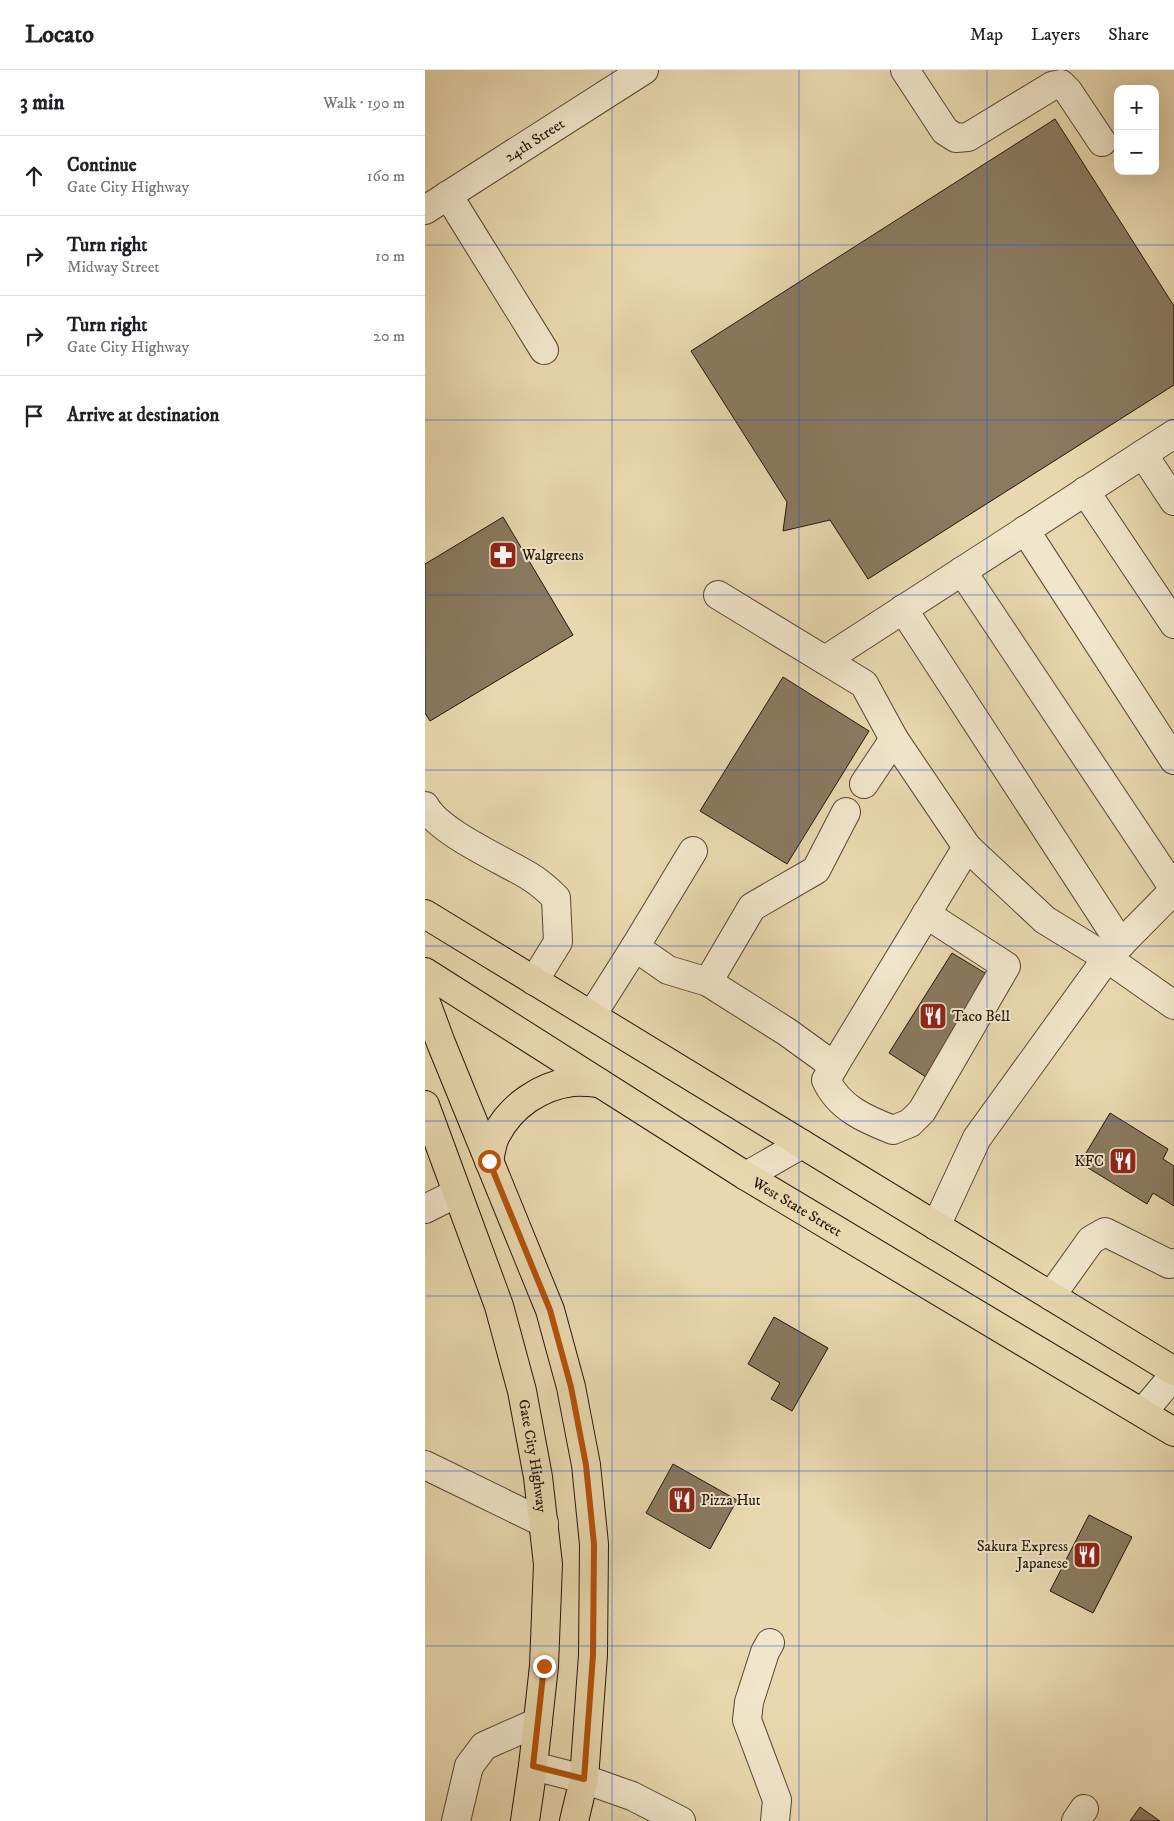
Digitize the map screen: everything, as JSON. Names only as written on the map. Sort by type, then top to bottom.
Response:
[{"type":"main road","points":[[425,914],[1174,1371]]},
{"type":"main road","name":"West State Street","points":[[425,972],[746,1176],[1174,1432]]},
{"type":"main road","points":[[425,1000],[550,1310],[571,1387],[586,1465],[594,1553],[593,1655],[584,1779],[574,1821]]},
{"type":"main road","points":[[489,1161],[495,1136],[512,1112],[530,1097],[551,1086],[574,1082],[599,1083]]},
{"type":"main road","name":"Gate City Highway","points":[[425,1105],[499,1306],[522,1391],[538,1477],[548,1564],[544,1666],[525,1821]]},
{"type":"street","name":"24th Street","points":[[425,210],[644,70]]},
{"type":"street","points":[[905,70],[945,131],[956,138],[968,137],[1052,86],[1061,84],[1068,91],[1102,142]]},
{"type":"street","points":[[448,196],[544,350]]},
{"type":"street","points":[[825,660],[1174,434]]},
{"type":"street","points":[[1143,454],[1174,500]]},
{"type":"street","points":[[1085,491],[1174,624]]},
{"type":"street","points":[[1025,530],[1174,760]]},
{"type":"street","points":[[936,1226],[977,1138],[1114,951],[1174,890],[963,571]]},
{"type":"street","points":[[718,595],[864,684],[894,740],[967,847],[1045,920],[1114,951]]},
{"type":"street","points":[[903,609],[1114,951],[1174,1005]]},
{"type":"street","points":[[863,784],[894,740]]},
{"type":"street","points":[[425,806],[447,830],[532,877],[556,898],[558,942],[534,981]]},
{"type":"street","points":[[708,982],[752,907],[816,870],[846,812]]},
{"type":"street","points":[[927,914],[1006,966],[922,1111],[910,1123],[893,1130],[862,1118],[833,1094],[826,1080],[967,847]]},
{"type":"street","points":[[592,1015],[693,851]]},
{"type":"street","points":[[635,947],[668,970],[708,982],[787,1032],[834,1066]]},
{"type":"street","points":[[746,1176],[801,1144]]},
{"type":"street","points":[[425,1209],[457,1193]]},
{"type":"street","points":[[1051,1296],[1091,1240],[1105,1232],[1169,1264],[1174,1263]]},
{"type":"street","points":[[1143,1412],[1174,1375]]},
{"type":"street","points":[[425,1465],[544,1523]]},
{"type":"street","points":[[770,1644],[765,1652],[749,1702],[747,1720],[777,1800],[775,1821]]},
{"type":"street","points":[[456,1821],[469,1766],[484,1746],[538,1722]]},
{"type":"street","points":[[533,1766],[584,1779],[643,1801],[681,1821]]},
{"type":"building","points":[[1055,119],[1174,306],[1174,385],[868,579],[830,520],[783,531],[787,502],[691,351]]},
{"type":"building","name":"Walgreens","points":[[503,517],[573,635],[430,721],[425,713],[425,564]]},
{"type":"building","points":[[783,677],[869,731],[787,864],[700,811]]},
{"type":"building","points":[[952,953],[985,973],[991,982],[929,1079],[889,1053]]},
{"type":"building","name":"KFC","points":[[1110,1113],[1168,1149],[1163,1159],[1174,1166],[1174,1206],[1153,1193],[1147,1204],[1080,1163]]},
{"type":"building","points":[[774,1317],[828,1348],[792,1411],[771,1399],[780,1383],[748,1364]]},
{"type":"building","points":[[673,1464],[737,1500],[710,1549],[646,1513]]},
{"type":"building","points":[[1089,1515],[1132,1537],[1093,1613],[1050,1591]]},
{"type":"building","points":[[1140,1807],[1160,1821],[1130,1821]]},
{"type":"place","name":"Walgreens","points":[[503,555]]},
{"type":"place","name":"Taco Bell","points":[[933,1016]]},
{"type":"place","name":"KFC","points":[[1123,1161]]},
{"type":"place","name":"Pizza Hut","points":[[682,1500]]},
{"type":"place","name":"Sakura Express Japanese","points":[[1087,1555]]},
{"type":"route","points":[[489,1161],[550,1310],[571,1387],[586,1465],[594,1544],[591,1703],[584,1779],[533,1766],[544,1666]]}]
